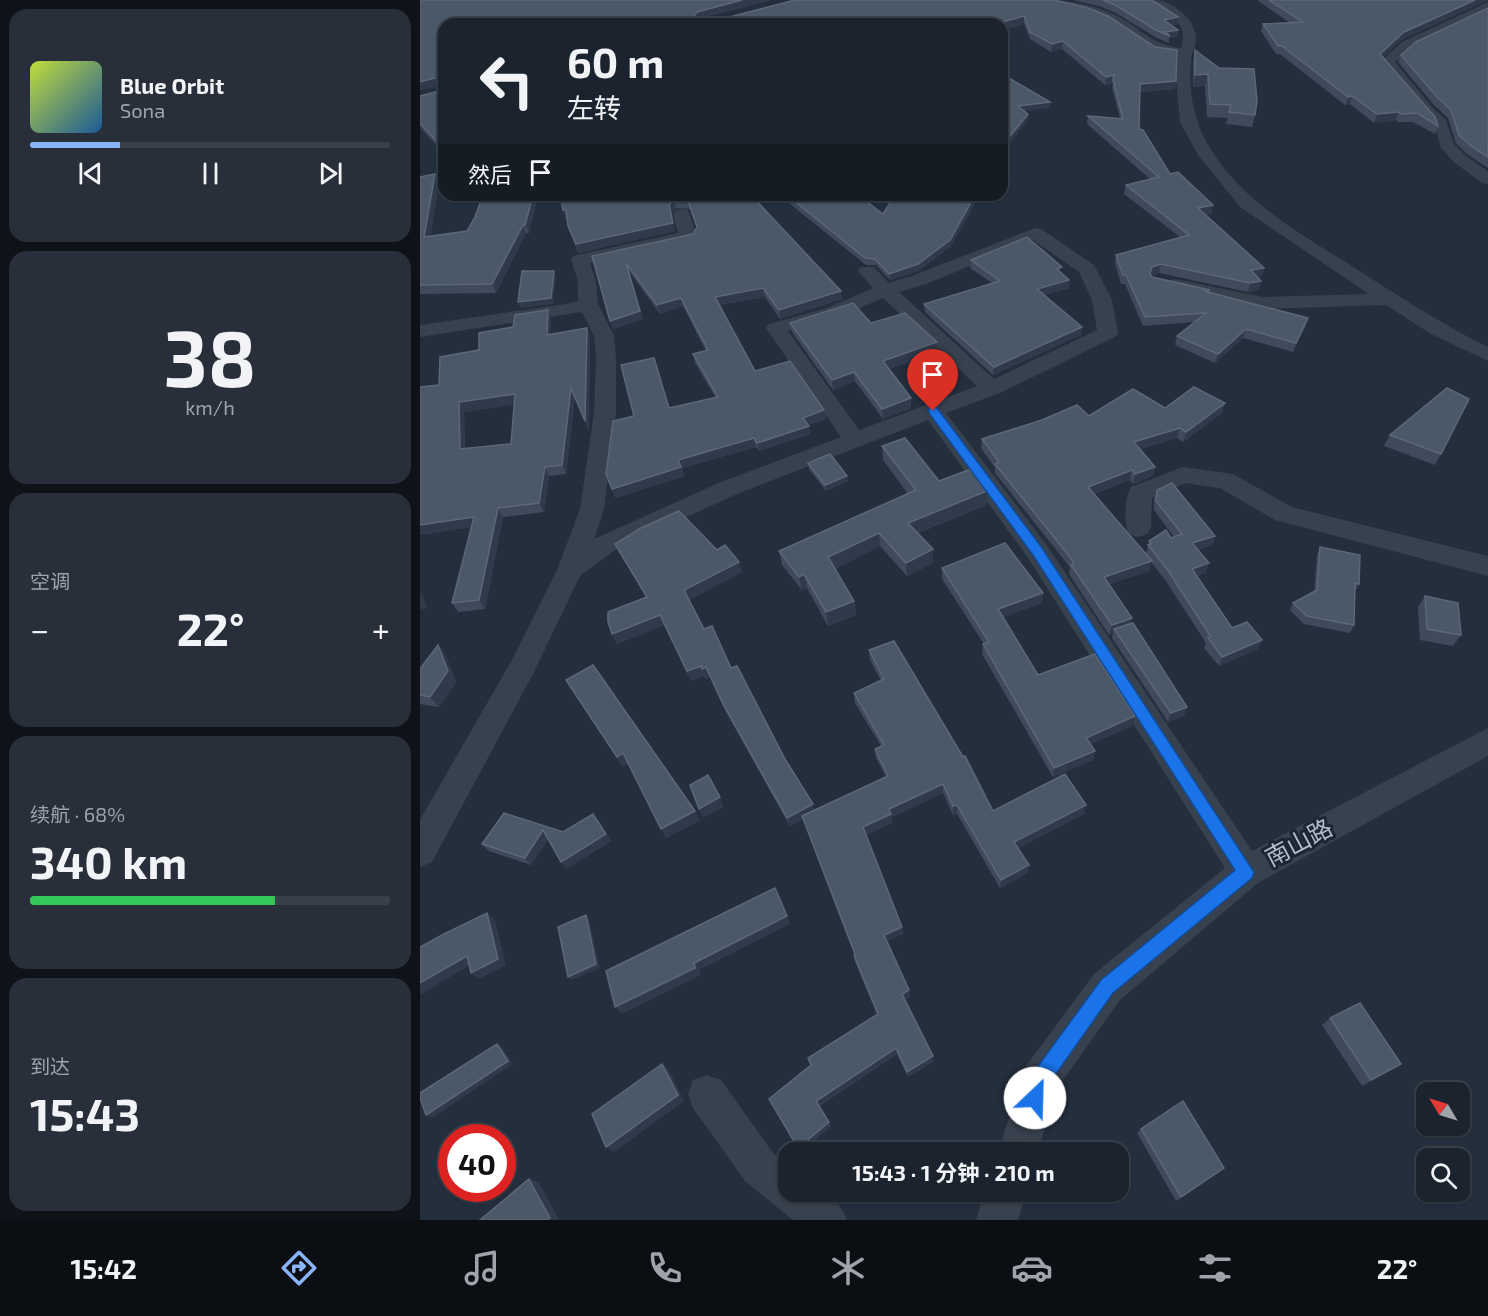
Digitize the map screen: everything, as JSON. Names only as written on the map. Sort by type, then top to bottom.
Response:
[{"type":"street","points":[[1049,0],[1092,10],[1112,18],[1160,50],[1186,53]]},
{"type":"street","points":[[1161,0],[1161,3],[1176,13],[1187,27],[1190,39],[1183,78],[1188,122],[1204,152],[1246,203],[1438,330],[1488,355]]},
{"type":"street","points":[[1488,6],[1407,45],[1387,62],[1427,110],[1441,123],[1447,145],[1461,160],[1488,179]]},
{"type":"street","points":[[420,851],[523,666],[570,570],[592,509],[605,413],[606,358],[604,336],[588,304],[587,281],[580,260],[688,236],[682,214]]},
{"type":"street","points":[[570,570],[606,543],[729,489],[855,441],[993,388],[1108,333],[1102,300],[1087,268],[1035,233],[919,280],[885,290],[834,312],[776,328],[855,441]]},
{"type":"street","points":[[867,271],[993,388]]},
{"type":"street","points":[[1159,280],[1263,303],[1391,299]]},
{"type":"street","points":[[420,331],[569,310],[588,304]]},
{"type":"street","points":[[933,411],[1037,551],[1246,872]]},
{"type":"street","points":[[1138,528],[1140,493],[1183,475],[1225,480],[1284,514],[1488,566]]},
{"type":"street","name":"南山路","points":[[1021,1142],[1040,1080],[1107,987],[1246,872],[1488,741]]},
{"type":"street","points":[[707,1094],[759,1167],[778,1182]]},
{"type":"street","points":[[803,1202],[826,1220]]},
{"type":"street","points":[[997,1220],[1003,1202]]},
{"type":"building","points":[[420,0],[742,0],[697,12],[694,18],[438,18],[438,77],[420,82]]},
{"type":"building","points":[[795,0],[1054,0],[1088,8],[1108,16],[1155,47],[1177,50],[1176,81],[1140,84],[1139,129],[1143,130],[1170,174],[1178,172],[1213,205],[1198,208],[1264,268],[1251,270],[1261,281],[1250,283],[1161,264],[1152,267],[1150,273],[1152,277],[1210,290],[1204,291],[1308,318],[1296,343],[1246,329],[1218,354],[1177,336],[1206,313],[1145,317],[1126,275],[1123,275],[1116,255],[1189,235],[1126,185],[1159,177],[1088,116],[1123,119],[1113,80],[1114,75],[1106,77],[1063,41],[1052,44],[1030,32],[1024,16],[1008,20],[1008,18],[726,18]]},
{"type":"building","points":[[1103,0],[1152,0],[1178,17],[1164,20],[1178,30],[1165,32],[1170,36]]},
{"type":"building","points":[[1269,0],[1475,0],[1404,32],[1380,54],[1435,117],[1438,126],[1417,113],[1377,114],[1352,96],[1348,97],[1282,46],[1278,46],[1263,24],[1303,22]]},
{"type":"building","points":[[1488,8],[1488,157],[1459,135],[1451,110],[1401,55],[1416,42]]},
{"type":"building","points":[[1195,50],[1219,68],[1254,69],[1257,101],[1255,115],[1229,112],[1231,105],[1210,104],[1208,74],[1195,75]]},
{"type":"building","points":[[1008,78],[1050,102],[1018,106],[1028,114],[1008,139]]},
{"type":"building","points":[[438,91],[438,142],[420,123],[420,96]]},
{"type":"building","points":[[435,174],[424,237],[467,231],[481,201],[531,201],[525,225],[492,284],[420,285],[420,177]]},
{"type":"building","points":[[561,201],[673,201],[669,205],[673,223],[576,244],[568,226],[566,210],[563,210]]},
{"type":"building","points":[[688,201],[757,201],[841,291],[779,310],[763,288],[715,297],[755,371],[790,361],[824,410],[803,418],[809,426],[757,443],[754,438],[678,460],[681,467],[612,489],[606,474],[613,421],[634,416],[621,365],[654,358],[669,408],[718,397],[693,354],[708,350],[681,298],[657,305],[626,263],[640,311],[610,321],[592,256],[693,234],[697,227]]},
{"type":"building","points":[[794,201],[866,201],[883,214],[891,201],[972,201],[950,240],[918,264],[889,274],[875,259],[865,258]]},
{"type":"building","points":[[1027,237],[1062,267],[1057,269],[1069,280],[1037,289],[1082,327],[994,367],[924,304],[1000,281],[971,260]]},
{"type":"building","points":[[522,271],[554,271],[551,298],[518,302]]},
{"type":"building","points":[[853,303],[871,323],[905,313],[937,342],[883,361],[911,398],[882,409],[854,372],[832,380],[790,323]]},
{"type":"building","points":[[548,310],[547,335],[587,328],[585,421],[571,388],[562,465],[545,467],[539,503],[498,508],[479,600],[452,603],[474,517],[420,525],[420,387],[439,385],[440,357],[479,350],[479,333],[513,327],[515,315]],"holes":[[[515,394],[511,444],[460,449],[459,402]]]},
{"type":"building","points":[[1194,387],[1225,403],[1186,432],[1180,428],[1134,442],[1155,467],[1135,474],[1132,470],[1088,487],[1152,561],[1104,577],[1132,618],[1112,625],[1071,565],[1074,564],[1070,557],[995,464],[999,462],[982,439],[1042,420],[1077,405],[1089,416],[1133,389],[1165,408]]},
{"type":"building","points":[[1447,388],[1469,399],[1441,454],[1390,435]]},
{"type":"building","points":[[905,438],[939,481],[971,469],[987,491],[908,523],[933,549],[906,563],[879,533],[828,557],[854,601],[826,612],[804,574],[799,577],[779,551],[916,490],[882,446]]},
{"type":"building","points":[[830,454],[847,476],[825,485],[808,463]]},
{"type":"building","points":[[1172,483],[1215,536],[1192,543],[1209,563],[1192,569],[1232,628],[1247,622],[1262,640],[1222,657],[1208,638],[1211,637],[1169,572],[1148,545],[1151,544],[1149,541],[1166,530],[1171,538],[1182,534],[1156,501],[1157,490]]},
{"type":"building","points":[[679,511],[717,550],[725,545],[739,562],[684,590],[704,629],[712,626],[731,668],[737,666],[785,759],[813,804],[787,818],[722,702],[706,667],[702,669],[701,666],[687,671],[660,615],[612,634],[608,612],[647,597],[615,544],[641,528]]},
{"type":"building","points":[[1005,543],[1043,593],[998,609],[1038,675],[1095,654],[1135,716],[1086,738],[1095,751],[1054,768],[983,644],[989,642],[942,568]]},
{"type":"building","points":[[1320,547],[1360,555],[1359,584],[1355,583],[1354,625],[1307,616],[1293,603],[1317,590]]},
{"type":"building","points":[[1425,596],[1458,603],[1461,635],[1427,629]]},
{"type":"building","points":[[1133,623],[1187,707],[1171,713],[1114,629]]},
{"type":"building","points":[[894,641],[963,757],[965,756],[993,811],[1065,774],[1086,805],[1014,842],[1029,865],[1001,880],[957,805],[953,806],[943,784],[889,809],[891,814],[863,827],[902,927],[884,935],[909,990],[902,994],[933,1056],[907,1072],[896,1048],[816,1101],[829,1122],[805,1142],[794,1142],[769,1099],[811,1065],[808,1058],[878,1014],[802,816],[888,776],[875,749],[884,745],[854,693],[884,679],[869,650]]},
{"type":"building","points":[[438,645],[448,671],[430,697],[420,695],[420,669]]},
{"type":"building","points":[[593,665],[695,811],[661,829],[623,753],[617,757],[566,680]]},
{"type":"building","points":[[708,775],[720,797],[699,809],[690,785]]},
{"type":"building","points":[[504,813],[563,832],[593,814],[606,834],[561,862],[543,830],[525,858],[482,844]]},
{"type":"building","points":[[775,888],[787,916],[694,963],[695,968],[615,1007],[606,971]]},
{"type":"building","points":[[487,913],[498,959],[471,973],[467,956],[420,983],[420,947]]},
{"type":"building","points":[[586,915],[596,964],[568,977],[558,927]]},
{"type":"building","points":[[1360,1003],[1401,1064],[1371,1080],[1330,1018]]},
{"type":"building","points":[[497,1044],[508,1061],[426,1115],[420,1093]]},
{"type":"building","points":[[662,1064],[678,1095],[606,1147],[592,1114]]},
{"type":"building","points":[[1183,1101],[1224,1168],[1181,1197],[1141,1129]]},
{"type":"building","points":[[529,1179],[550,1218],[547,1220],[480,1220],[502,1202],[516,1202],[516,1190]]},
{"type":"route","points":[[933,411],[1037,551],[1246,872],[1107,987],[1040,1080],[1035,1098]]}]
